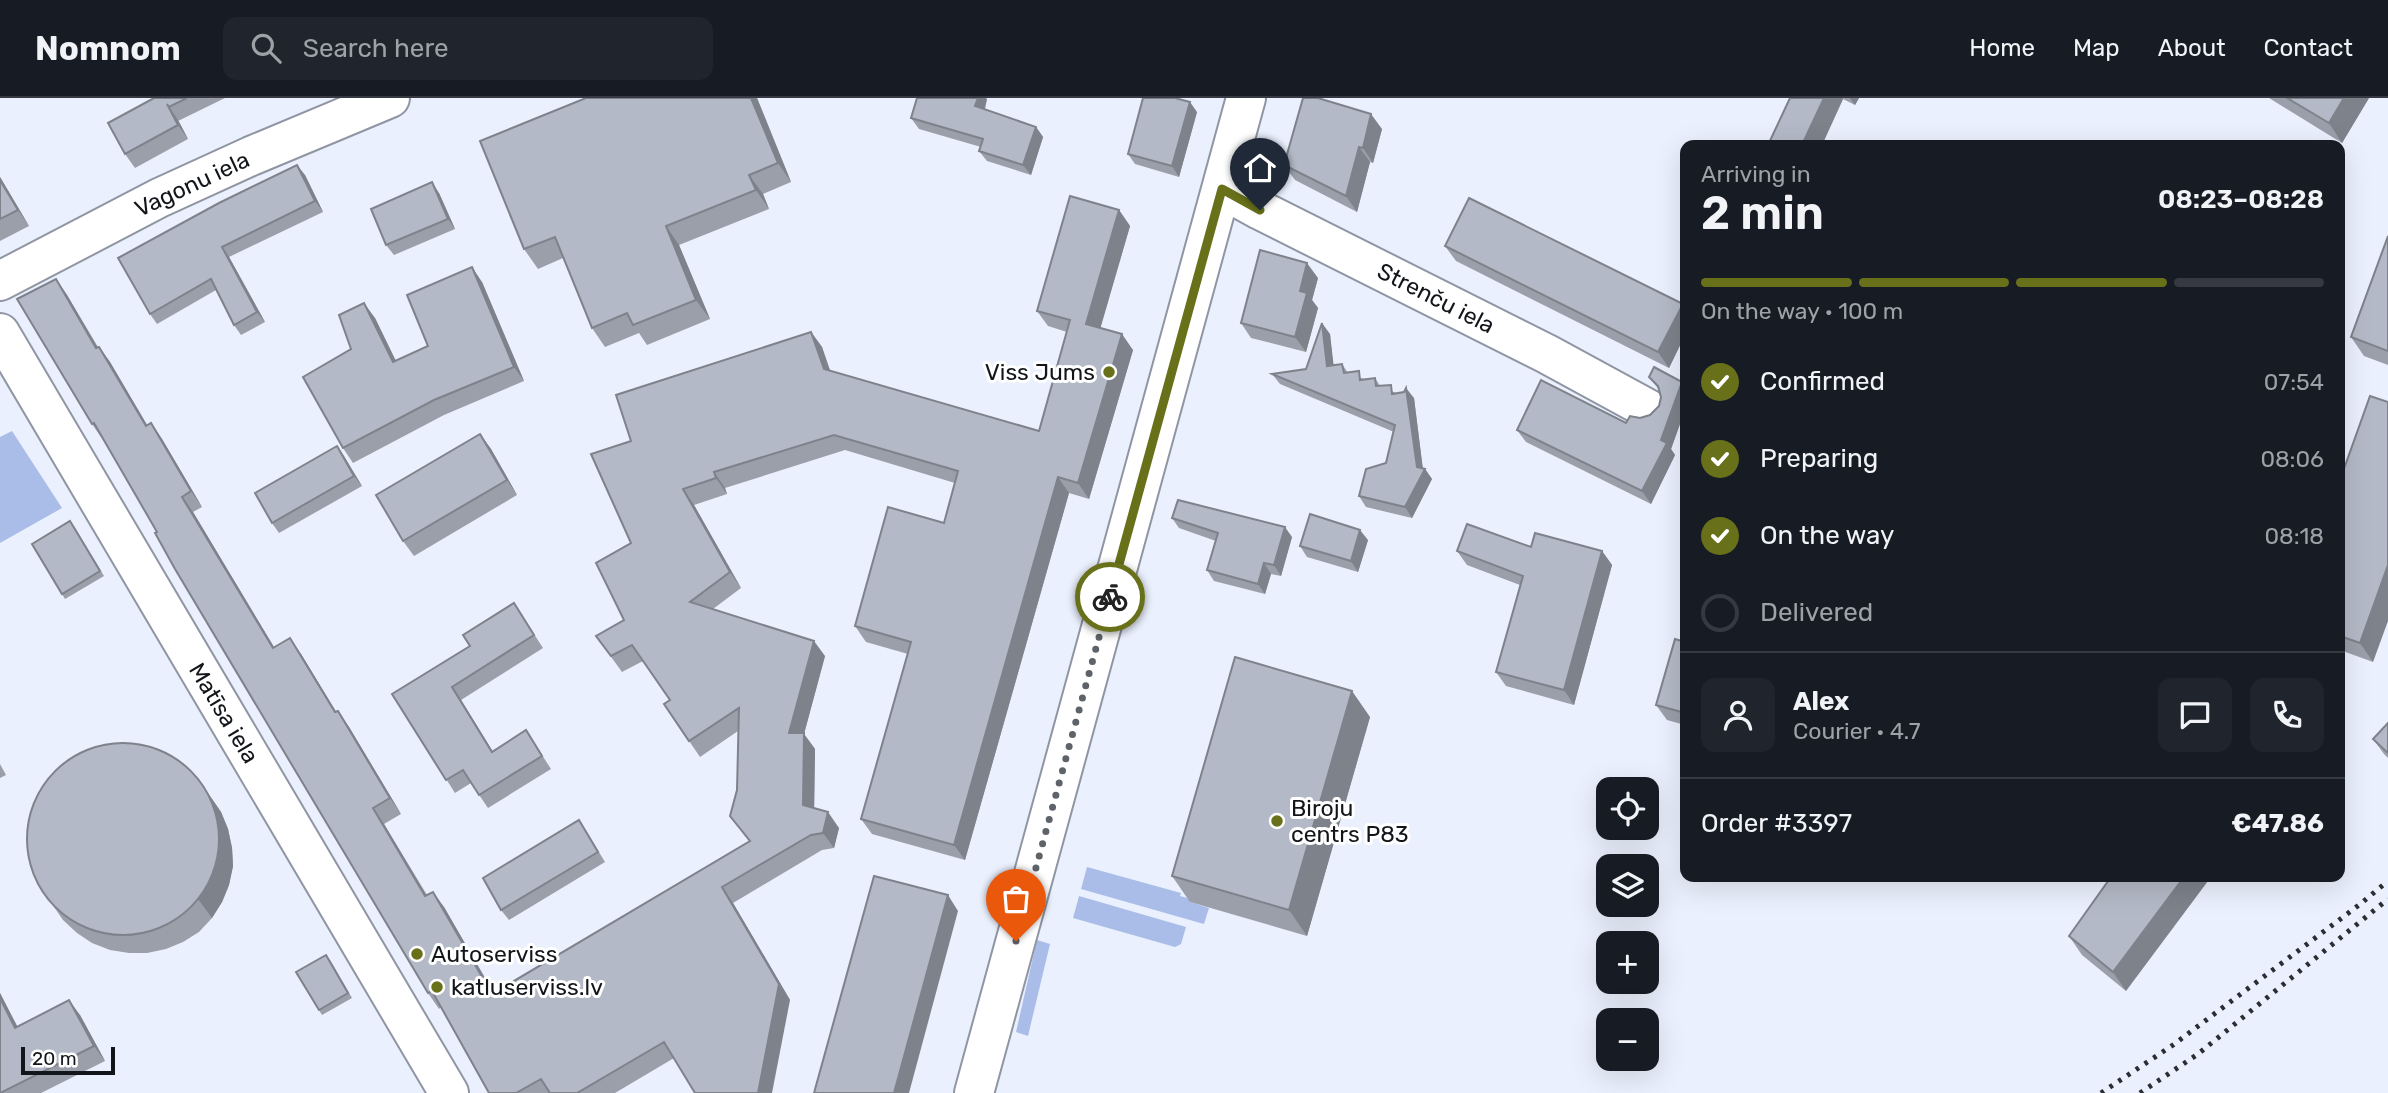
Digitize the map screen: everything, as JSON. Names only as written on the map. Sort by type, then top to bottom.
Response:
[{"type":"street","points":[[974,1093],[1246,98]]},
{"type":"street","name":"Vagonu iela","points":[[0,281],[159,198],[374,101]]},
{"type":"street","name":"Strenču iela","points":[[1222,189],[1547,354],[1648,410]]},
{"type":"street","name":"Matīsa iela","points":[[0,333],[449,1093]]},
{"type":"shaded area","points":[[12,431],[62,508],[0,543],[0,437]]},
{"type":"shaded area","points":[[1087,867],[1181,893],[1180,896],[1191,899],[1190,902],[1209,908],[1204,924],[1081,889]]},
{"type":"shaded area","points":[[1079,896],[1186,927],[1181,944],[1175,947],[1073,918]]},
{"type":"shaded area","points":[[1037,940],[1050,944],[1028,1036],[1016,1032]]},
{"type":"building","points":[[154,98],[187,98],[169,107],[167,104],[178,125],[125,154],[108,123]]},
{"type":"building","points":[[586,98],[751,98],[778,163],[749,175],[756,190],[666,226],[696,300],[633,325],[627,313],[592,328],[555,237],[524,249],[480,141]]},
{"type":"building","points":[[917,98],[978,98],[975,106],[1036,127],[1023,165],[979,151],[983,139],[911,118]]},
{"type":"building","points":[[1143,98],[1175,98],[1190,102],[1172,166],[1128,154]]},
{"type":"building","points":[[1303,98],[1318,98],[1371,114],[1363,148],[1359,147],[1346,196],[1284,165]]},
{"type":"building","points":[[1790,98],[1824,98],[1804,140],[1770,140]]},
{"type":"building","points":[[2287,98],[2344,98],[2329,123]]},
{"type":"building","points":[[297,165],[315,201],[222,247],[257,312],[234,325],[211,279],[150,314],[118,258],[219,203]]},
{"type":"building","points":[[0,180],[18,210],[0,219]]},
{"type":"building","points":[[432,182],[448,219],[386,245],[371,209]]},
{"type":"building","points":[[1070,196],[1119,210],[1086,324],[1122,334],[1078,483],[1058,477],[954,845],[861,819],[911,642],[855,626],[888,507],[944,523],[958,471],[834,435],[714,472],[716,478],[683,489],[730,572],[690,602],[814,641],[789,733],[804,733],[803,805],[828,812],[823,833],[811,835],[722,887],[779,984],[758,1093],[695,1093],[664,1042],[577,1093],[550,1093],[541,1079],[516,1093],[489,1093],[432,991],[428,993],[175,569],[155,533],[157,532],[94,423],[92,424],[17,299],[56,279],[96,348],[99,347],[146,426],[151,423],[191,491],[182,497],[273,648],[290,638],[335,712],[338,711],[390,798],[373,808],[425,896],[433,892],[492,994],[750,841],[730,816],[737,790],[739,708],[689,741],[664,704],[670,700],[632,645],[611,656],[596,636],[624,620],[596,563],[631,543],[591,454],[631,441],[616,395],[811,332],[824,369],[1039,431],[1070,320],[1037,311]]},
{"type":"building","points":[[1469,198],[1680,303],[1680,310],[1658,352],[1445,246]]},
{"type":"building","points":[[2388,236],[2388,351],[2351,337]]},
{"type":"building","points":[[1260,250],[1307,263],[1300,291],[1307,293],[1295,337],[1241,323]]},
{"type":"building","points":[[472,267],[514,367],[434,400],[343,448],[303,377],[351,349],[339,315],[364,303],[393,362],[428,346],[407,295]]},
{"type":"building","points":[[1322,323],[1327,366],[1342,364],[1344,373],[1359,371],[1360,380],[1375,378],[1376,386],[1391,385],[1392,394],[1404,392],[1406,388],[1417,467],[1425,469],[1405,507],[1359,496],[1366,469],[1386,463],[1395,425],[1272,374],[1306,369]]},
{"type":"building","points":[[1654,367],[1680,381],[1680,388],[1661,440],[1667,443],[1642,491],[1517,430],[1541,380],[1626,423],[1630,416],[1640,418],[1650,415],[1659,406],[1661,397],[1658,386],[1649,377]]},
{"type":"building","points":[[2370,396],[2388,402],[2388,565],[2360,643],[2345,638],[2345,466]]},
{"type":"building","points":[[480,434],[507,480],[403,541],[376,495]]},
{"type":"building","points":[[337,446],[354,476],[272,523],[255,493]]},
{"type":"building","points":[[1178,500],[1285,527],[1274,565],[1264,563],[1258,584],[1207,570],[1218,533],[1172,518]]},
{"type":"building","points":[[1310,514],[1360,530],[1351,561],[1300,546]]},
{"type":"building","points":[[70,521],[100,571],[62,594],[32,544]]},
{"type":"building","points":[[1467,524],[1531,547],[1535,533],[1602,551],[1564,690],[1496,672],[1523,576],[1457,551]]},
{"type":"building","points":[[514,603],[534,635],[452,687],[492,752],[526,730],[542,756],[479,795],[463,770],[446,780],[392,694],[470,646],[463,635]]},
{"type":"building","points":[[1675,639],[1680,640],[1680,712],[1656,705]]},
{"type":"building","name":"Biroju centrs P83","points":[[1235,657],[1352,691],[1289,910],[1172,876]]},
{"type":"building","points":[[2388,723],[2388,753],[2373,739]]},
{"type":"building","points":[[123,743],[160,751],[191,771],[211,802],[219,839],[211,876],[191,907],[160,927],[123,935],[86,927],[55,907],[35,876],[27,839],[35,802],[55,771],[86,751]]},
{"type":"building","points":[[579,820],[598,852],[501,910],[483,878]]},
{"type":"building","points":[[874,876],[948,895],[894,1093],[814,1093]]},
{"type":"building","points":[[2107,882],[2180,882],[2113,972],[2069,936]]},
{"type":"building","points":[[326,955],[348,993],[319,1010],[296,972]]},
{"type":"building","points":[[0,998],[15,1028],[69,1000],[94,1046],[0,1093]]},
{"type":"railway","points":[[2101,1093],[2173,1045],[2388,881]]},
{"type":"railway","points":[[2140,1093],[2198,1054],[2388,899]]},
{"type":"way so far","points":[[1016,941],[1110,597]]},
{"type":"place","name":"Viss Jums","points":[[1109,372]]},
{"type":"place","name":"Biroju centrs P83","points":[[1277,821]]},
{"type":"place","name":"Autoserviss","points":[[417,954]]},
{"type":"place","name":"katluserviss.lv","points":[[437,987]]},
{"type":"route","points":[[1110,597],[1222,189],[1260,210]]}]
